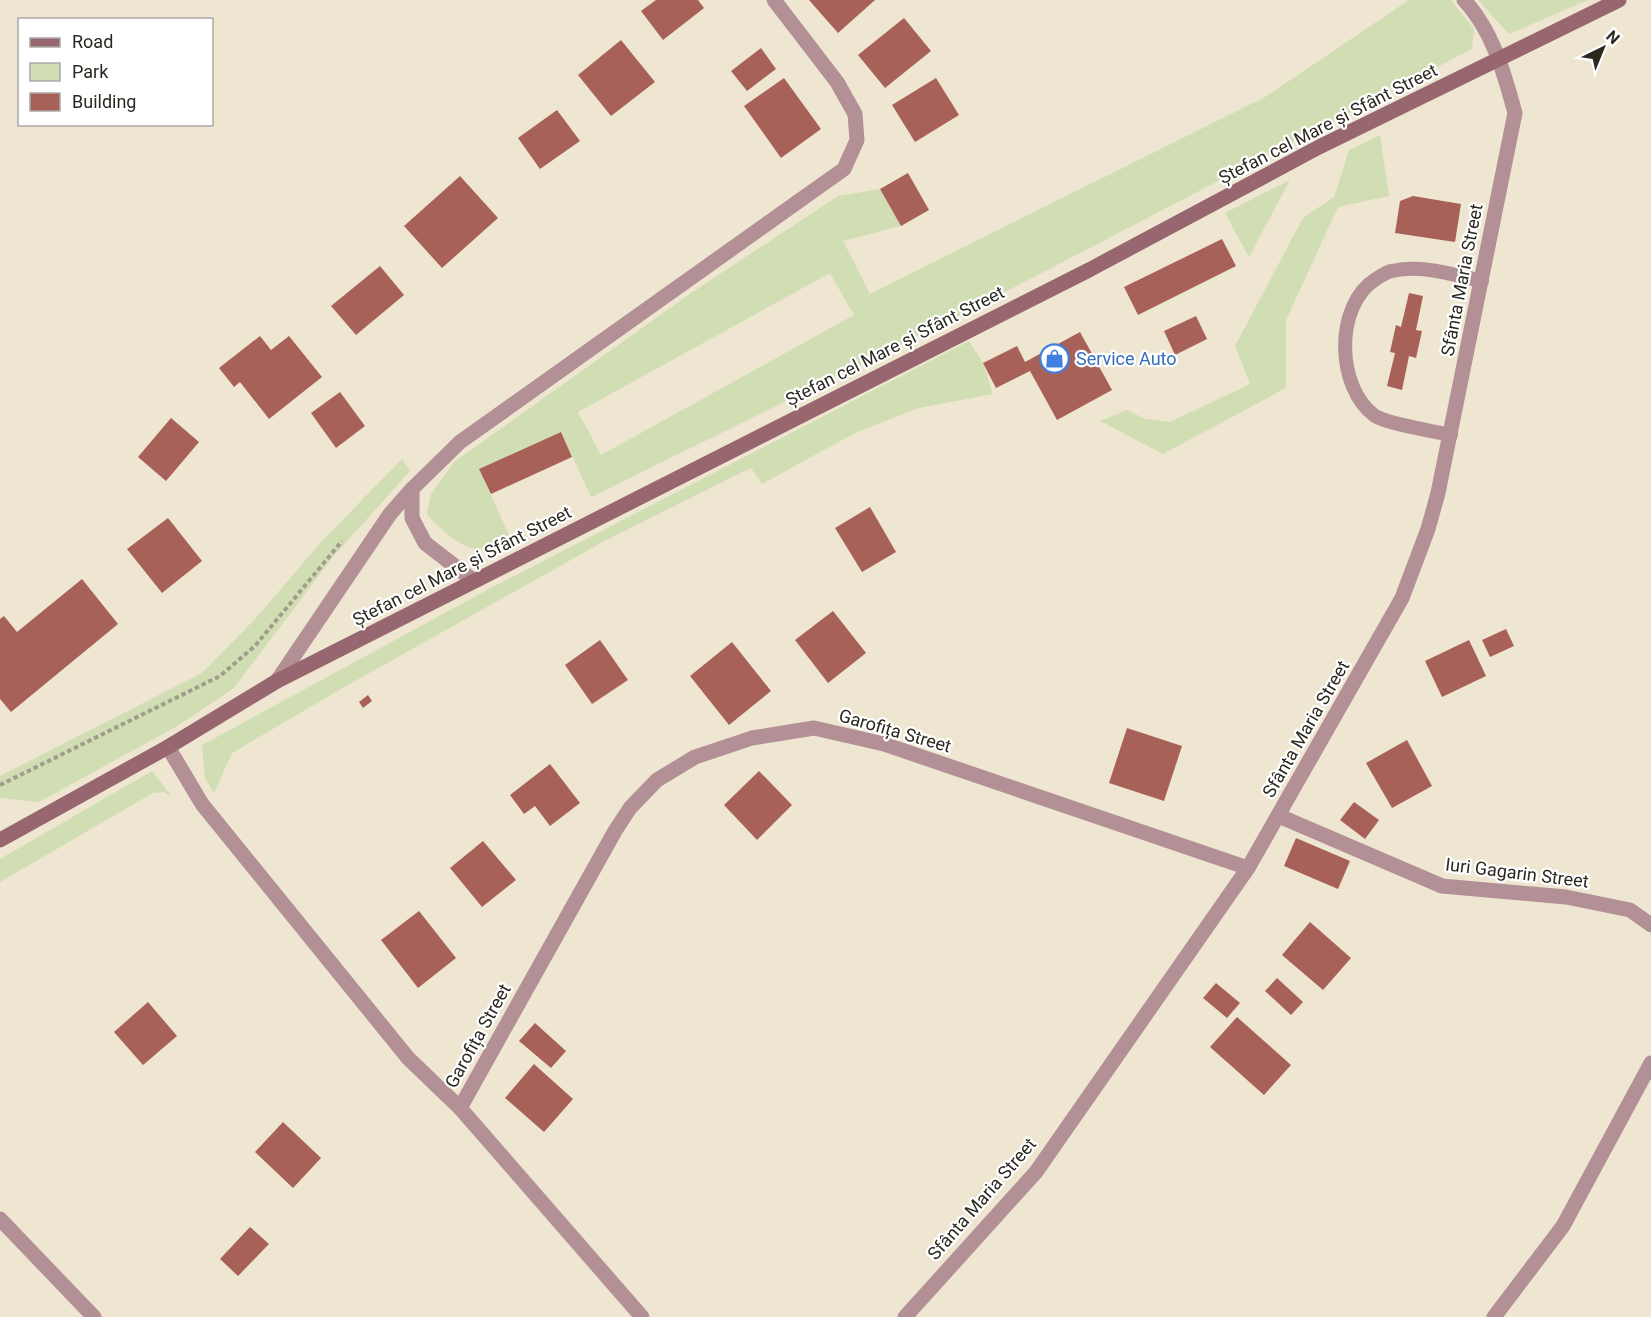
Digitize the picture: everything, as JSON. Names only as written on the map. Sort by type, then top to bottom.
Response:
[{"type":"main road","name":"Ștefan cel Mare și Sfânt Street","points":[[0,840],[168,747],[277,681],[1089,270],[1319,147],[1619,0]]},
{"type":"street","name":"Ștefan cel Mare și Sfânt Street","points":[[277,681],[390,514],[460,442],[844,169],[857,140],[855,114],[837,82],[774,0]]},
{"type":"street","name":"Sfânta Maria Street","points":[[904,1317],[1036,1172],[1248,868],[1402,598],[1428,529],[1451,435],[1515,113],[1500,60],[1476,13],[1464,0]]},
{"type":"street","points":[[412,489],[412,518],[425,543],[474,581]]},
{"type":"street","name":"Garofița Street","points":[[460,1108],[630,808],[657,780],[696,757],[752,738],[814,728],[884,744],[1248,868]]},
{"type":"street","name":"Garofița Street","points":[[168,747],[202,804],[408,1058],[460,1108],[642,1317]]},
{"type":"street","name":"Iuri Gagarin Street","points":[[1279,816],[1442,886],[1566,897],[1630,910],[1651,925]]},
{"type":"street","points":[[1494,1317],[1563,1226],[1651,1063]]},
{"type":"street","points":[[0,1219],[94,1317]]},
{"type":"lane","points":[[1451,435],[1376,417],[1358,397],[1346,356],[1347,325],[1354,303],[1370,283],[1390,271],[1418,268],[1482,281]]},
{"type":"path","points":[[0,785],[220,676],[255,646],[348,534]]},
{"type":"green space","points":[[1409,0],[1451,0],[1474,29],[1472,49],[961,315],[591,497],[561,432],[479,469],[509,535],[490,545],[476,549],[468,547],[444,532],[427,514],[431,494],[454,462],[691,293],[838,196],[880,189],[901,226],[843,241],[870,294],[1265,97]],"holes":[[[830,273],[854,315],[601,455],[578,412]]]},
{"type":"green space","points":[[1478,0],[1588,0],[1509,34]]},
{"type":"green space","points":[[1380,135],[1389,196],[1338,207],[1286,320],[1286,388],[1163,454],[1100,421],[1127,410],[1145,419],[1170,422],[1250,384],[1235,346],[1303,218],[1334,197],[1349,150]]},
{"type":"green space","points":[[1290,180],[1249,257],[1225,213]]},
{"type":"green space","points":[[969,341],[983,363],[993,394],[919,408],[857,432],[762,484],[751,468],[599,544],[232,753],[214,793],[205,778],[202,745],[487,590]]},
{"type":"green space","points":[[402,459],[410,471],[333,557],[233,689],[174,728],[39,802],[0,798],[0,776],[202,673],[255,619],[322,541]]},
{"type":"green space","points":[[152,771],[172,797],[164,792],[153,793],[0,882],[0,859]]},
{"type":"building","points":[[656,0],[698,0],[704,8],[663,40],[641,11]]},
{"type":"building","points":[[809,0],[875,0],[838,33]]},
{"type":"building","points":[[904,18],[931,51],[885,88],[858,55]]},
{"type":"building","points":[[621,40],[655,82],[611,116],[578,75]]},
{"type":"building","points":[[761,48],[776,69],[747,91],[731,71]]},
{"type":"building","points":[[784,78],[821,129],[781,158],[744,106]]},
{"type":"building","points":[[936,78],[959,115],[915,142],[892,105]]},
{"type":"building","points":[[557,110],[580,141],[540,169],[518,138]]},
{"type":"building","points":[[908,173],[929,210],[901,226],[880,189]]},
{"type":"building","points":[[460,176],[498,218],[442,268],[404,226]]},
{"type":"building","points":[[1413,196],[1461,204],[1455,242],[1395,233],[1400,201]]},
{"type":"building","points":[[1222,239],[1236,266],[1138,315],[1124,287]]},
{"type":"building","points":[[380,266],[404,295],[356,335],[331,306]]},
{"type":"building","points":[[1409,293],[1423,296],[1416,330],[1422,331],[1416,358],[1409,356],[1402,390],[1387,386],[1395,353],[1390,352],[1396,325],[1401,327]]},
{"type":"building","points":[[1196,316],[1207,339],[1175,355],[1164,331]]},
{"type":"building","points":[[1080,332],[1112,390],[1057,420],[1030,371],[996,388],[983,363],[1017,346],[1025,362]]},
{"type":"building","points":[[260,336],[271,350],[289,336],[322,377],[269,419],[240,382],[234,387],[219,368]]},
{"type":"building","points":[[340,392],[365,426],[336,448],[311,413]]},
{"type":"building","points":[[171,418],[199,442],[166,481],[138,457]]},
{"type":"building","points":[[561,432],[572,457],[491,494],[479,469]]},
{"type":"building","points":[[870,507],[896,552],[862,572],[835,528]]},
{"type":"building","points":[[168,518],[202,561],[162,593],[127,549]]},
{"type":"building","points":[[82,579],[118,624],[11,712],[0,699],[0,619],[4,616],[17,632]]},
{"type":"building","points":[[833,611],[866,653],[828,683],[795,640]]},
{"type":"building","points":[[1506,629],[1514,646],[1490,657],[1482,640]]},
{"type":"building","points":[[600,640],[628,680],[592,704],[565,665]]},
{"type":"building","points":[[1469,640],[1486,676],[1442,697],[1425,661]]},
{"type":"building","points":[[732,642],[771,691],[729,725],[690,676]]},
{"type":"building","points":[[368,695],[372,701],[363,708],[359,702]]},
{"type":"building","points":[[1127,728],[1182,746],[1164,801],[1109,783]]},
{"type":"building","points":[[1407,740],[1432,786],[1392,808],[1366,763]]},
{"type":"building","points":[[550,764],[580,803],[550,826],[535,806],[524,814],[510,795]]},
{"type":"building","points":[[759,771],[792,805],[757,840],[724,805]]},
{"type":"building","points":[[1354,802],[1379,820],[1365,839],[1340,820]]},
{"type":"building","points":[[1296,838],[1350,861],[1338,889],[1284,866]]},
{"type":"building","points":[[483,841],[516,880],[482,907],[450,868]]},
{"type":"building","points":[[419,911],[456,958],[418,988],[381,940]]},
{"type":"building","points":[[1310,922],[1351,958],[1323,990],[1282,955]]},
{"type":"building","points":[[1277,978],[1303,1002],[1291,1015],[1265,991]]},
{"type":"building","points":[[1216,983],[1240,1003],[1227,1018],[1203,998]]},
{"type":"building","points":[[148,1002],[177,1036],[143,1065],[114,1032]]},
{"type":"building","points":[[1237,1017],[1291,1065],[1264,1095],[1210,1047]]},
{"type":"building","points":[[535,1023],[566,1051],[551,1068],[519,1041]]},
{"type":"building","points":[[534,1064],[573,1099],[544,1132],[505,1098]]},
{"type":"building","points":[[283,1122],[321,1158],[293,1188],[255,1152]]},
{"type":"building","points":[[250,1227],[269,1244],[238,1276],[220,1259]]},
{"type":"place","name":"Service Auto","points":[[1055,359]]}]
